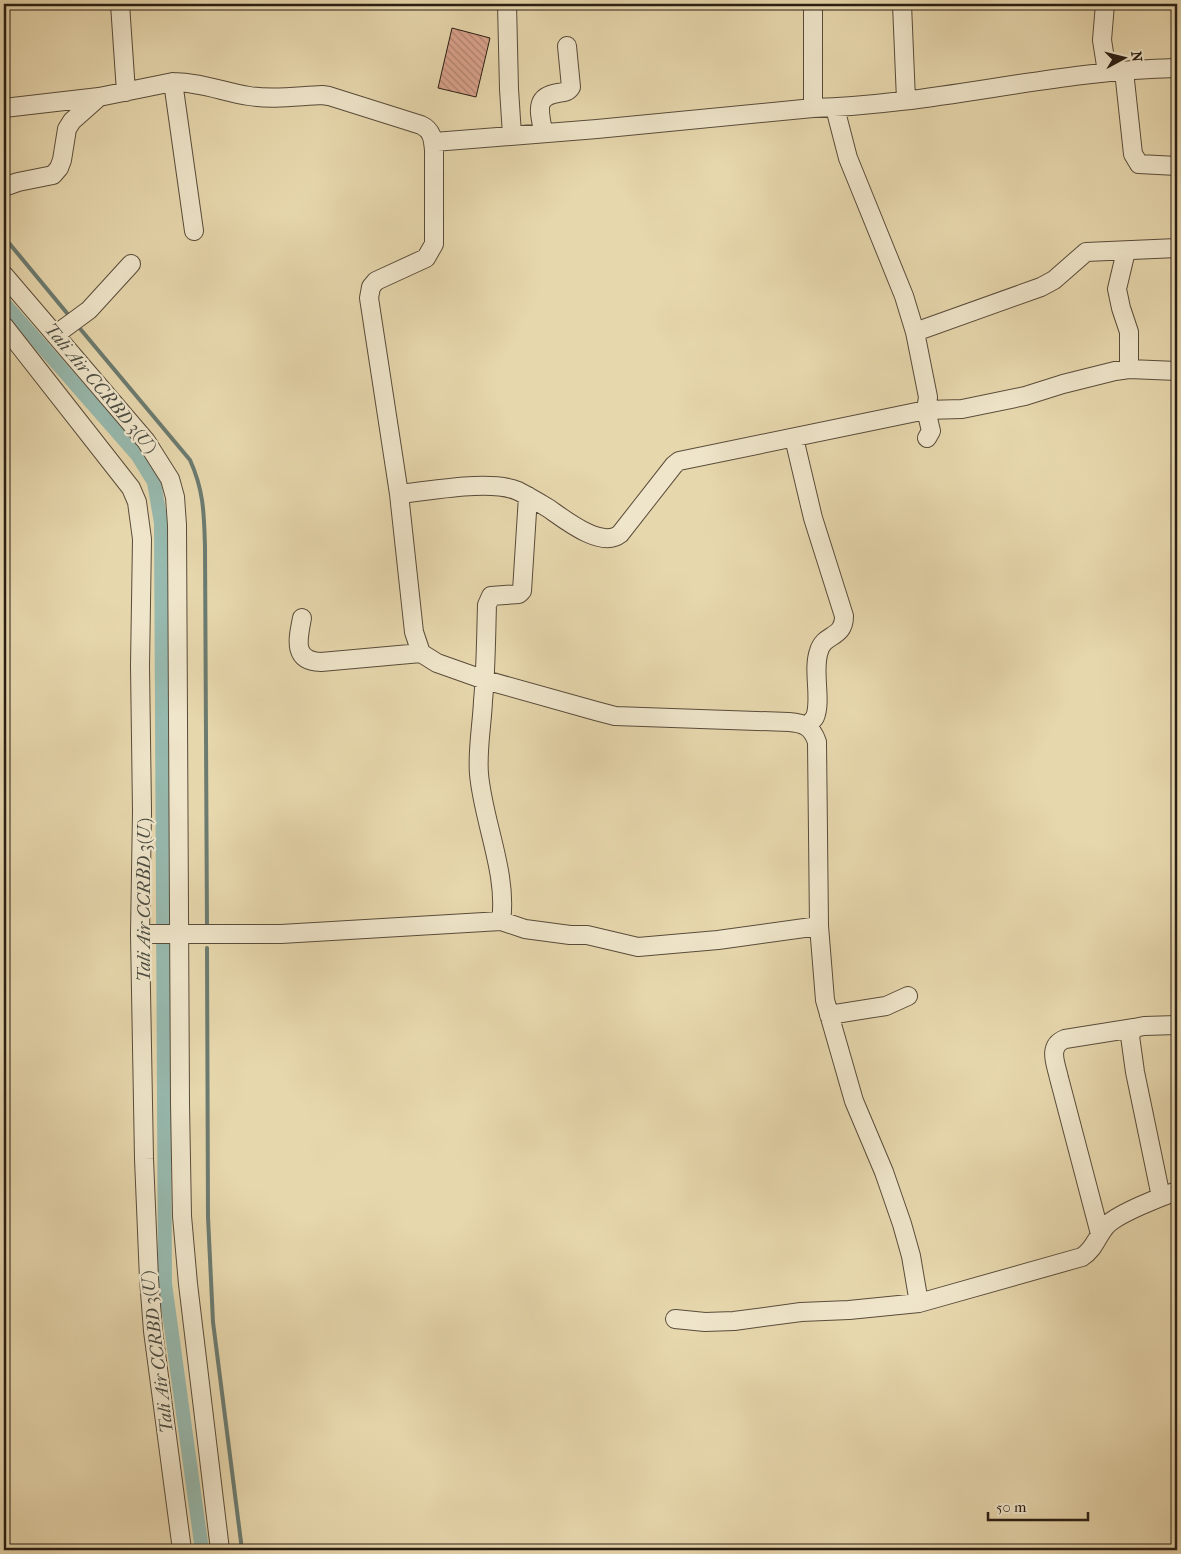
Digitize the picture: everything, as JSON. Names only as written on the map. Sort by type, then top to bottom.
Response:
[{"type":"street","points":[[120,4],[126,92]]},
{"type":"street","points":[[507,4],[512,135]]},
{"type":"street","points":[[813,4],[813,108]]},
{"type":"street","points":[[902,4],[906,100]]},
{"type":"street","points":[[1104,4],[1102,40],[1115,71],[1133,154],[1139,164],[1177,166]]},
{"type":"street","points":[[543,133],[540,110],[542,98],[552,93],[566,91],[572,87],[567,46]]},
{"type":"street","points":[[434,142],[813,108],[835,108],[1115,71],[1177,68]]},
{"type":"street","points":[[174,82],[194,231]]},
{"type":"street","points":[[4,108],[99,97],[174,82],[193,83],[267,98],[330,96],[421,125],[429,130],[434,142],[434,244],[426,258],[376,280],[371,287],[369,298],[399,494],[414,632],[421,653]]},
{"type":"street","points":[[4,187],[18,182],[53,175],[59,168],[62,160],[67,129],[72,121],[99,97]]},
{"type":"street","points":[[835,108],[848,158],[904,296],[915,332],[928,397],[926,410],[931,431],[927,438]]},
{"type":"street","points":[[915,332],[1041,287],[1054,280],[1086,252],[1177,248]]},
{"type":"street","points":[[1126,251],[1117,289],[1129,332],[1129,369]]},
{"type":"street","points":[[68,326],[131,264]]},
{"type":"street","points":[[4,275],[68,326],[170,479],[174,497],[177,525],[174,934],[182,1216],[188,1284],[220,1550]]},
{"type":"street","points":[[4,326],[112,462],[131,488],[137,502],[142,539],[140,666],[145,934],[144,1159],[149,1279],[153,1331],[182,1550]]},
{"type":"street","points":[[399,494],[491,485],[508,487],[528,496],[570,524],[604,539],[613,538],[620,534],[674,464],[679,461],[926,410],[962,409],[1025,396],[1063,384],[1129,369],[1177,371]]},
{"type":"street","points":[[794,438],[814,518],[844,616],[844,625],[840,632],[826,640],[819,650],[816,662],[815,716],[808,726]]},
{"type":"street","points":[[501,921],[501,886],[479,776],[487,606],[488,599],[491,596],[519,594],[524,586],[528,496]]},
{"type":"street","points":[[302,618],[298,646],[300,652],[308,660],[321,662],[421,653],[437,663],[485,680],[615,716],[800,722],[808,726],[817,742],[819,926],[823,986],[829,1015],[854,1101],[884,1172],[902,1224],[911,1256],[920,1303]]},
{"type":"street","points":[[145,934],[282,934],[501,921],[525,930],[587,935],[638,947],[718,940],[819,926]]},
{"type":"street","points":[[829,1015],[886,1006],[908,996]]},
{"type":"street","points":[[1100,1234],[1059,1078],[1054,1056],[1055,1047],[1058,1042],[1065,1039],[1144,1026],[1177,1025]]},
{"type":"street","points":[[675,1319],[704,1322],[734,1321],[801,1312],[849,1310],[920,1303],[1075,1260],[1090,1252],[1100,1234],[1110,1222],[1169,1194],[1134,1072],[1130,1036],[1134,1028]]},
{"type":"building","points":[[452,28],[490,38],[476,97],[438,88]]},
{"type":"waterway","points":[[4,237],[71,318]]},
{"type":"waterway","name":"Tali Air CCRBD 3(U)","points":[[4,303],[138,456],[154,482],[161,523],[165,1284],[202,1550]]},
{"type":"waterway","points":[[77,325],[190,460],[201,492],[205,547],[207,927]]},
{"type":"waterway","points":[[207,948],[208,1217],[213,1322],[242,1550]]}]
